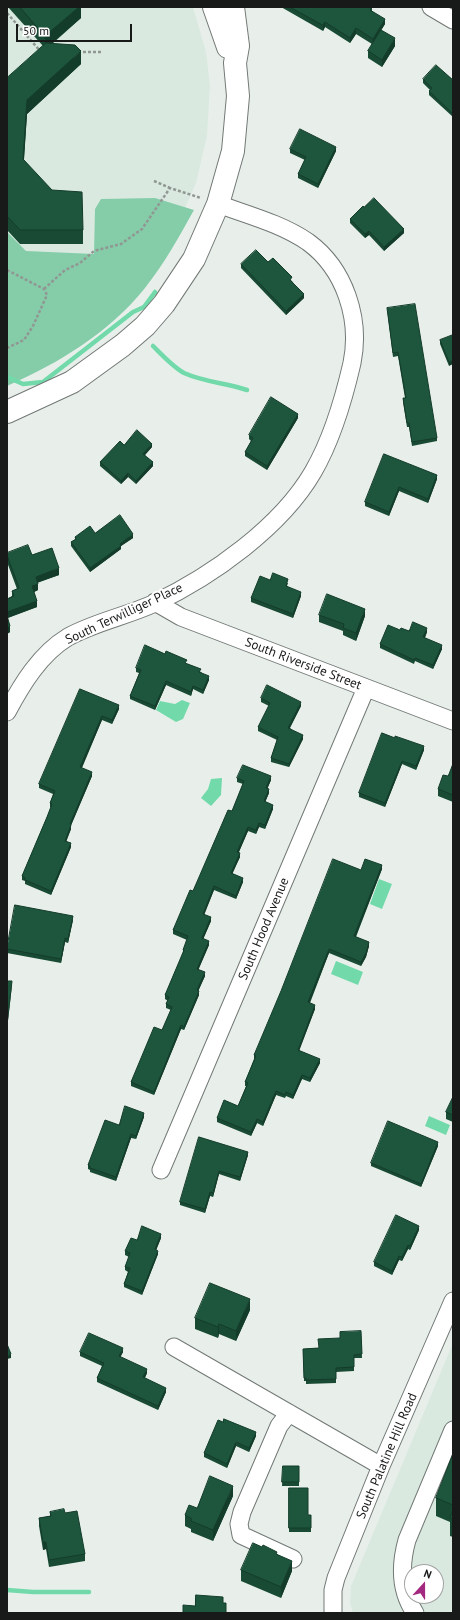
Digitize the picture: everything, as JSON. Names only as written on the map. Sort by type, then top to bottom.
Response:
[{"type":"main road","points":[[214,7],[235,63]]},
{"type":"main road","points":[[7,412],[72,382],[103,361],[144,326],[172,293],[194,260],[218,204],[234,144],[238,96],[235,63],[238,46],[233,7]]},
{"type":"street","points":[[431,7],[453,20]]},
{"type":"street","name":"South Terwilliger Place","points":[[7,712],[33,670],[57,645],[80,631],[155,602],[221,564],[268,525],[293,499],[312,473],[322,453],[348,378],[353,358],[355,330],[351,309],[339,278],[325,258],[307,242],[293,233],[218,204]]},
{"type":"street","name":"South Riverside Street","points":[[155,602],[181,617],[453,721]]},
{"type":"street","name":"South Hood Avenue","points":[[161,1170],[366,688]]},
{"type":"street","name":"South Palatine Hill Road","points":[[333,1613],[333,1590],[336,1578],[381,1466],[453,1301]]},
{"type":"street","points":[[174,1347],[381,1466]]},
{"type":"street","points":[[289,1413],[279,1426],[260,1468],[242,1512],[239,1524],[241,1535],[293,1559]]},
{"type":"street","points":[[415,1613],[407,1598],[404,1587],[402,1566],[403,1556],[407,1540],[453,1430]]},
{"type":"path","points":[[7,13],[42,52],[49,52]]},
{"type":"path","points":[[72,52],[103,52]]},
{"type":"path","points":[[154,181],[194,196]]},
{"type":"path","points":[[44,289],[65,270],[80,263],[94,251],[121,244],[142,229],[170,188]]},
{"type":"path","points":[[7,270],[44,289],[48,295],[33,326],[24,340],[7,348]]},
{"type":"shaded area","points":[[7,7],[193,7],[206,52],[210,86],[207,136],[196,183],[167,249],[134,294],[7,258]]},
{"type":"shaded area","points":[[155,198],[194,210],[165,260],[145,288],[116,319],[99,333],[64,357],[7,386],[7,232],[26,251],[94,254],[95,209],[101,199]]},
{"type":"shaded area","points":[[182,700],[190,703],[183,719],[176,722],[156,710],[160,701],[175,704]]},
{"type":"shaded area","points":[[222,778],[221,795],[211,806],[201,798],[208,789],[211,779]]},
{"type":"shaded area","points":[[379,879],[392,884],[382,909],[370,904]]},
{"type":"shaded area","points":[[336,961],[363,972],[358,985],[331,974]]},
{"type":"shaded area","points":[[429,1116],[450,1125],[446,1135],[425,1126]]},
{"type":"shaded area","points":[[453,1343],[453,1613],[353,1613],[350,1603],[351,1586]]},
{"type":"building","points":[[20,7],[79,7],[45,36]]},
{"type":"building","points":[[290,7],[372,7],[370,10],[385,19],[373,39],[356,28],[350,38],[325,22],[323,25]]},
{"type":"building","points":[[381,30],[395,38],[382,60],[368,51]]},
{"type":"building","points":[[46,43],[75,45],[81,51],[27,100],[23,159],[52,190],[82,192],[83,230],[20,230],[7,216],[7,78]]},
{"type":"building","points":[[436,65],[453,80],[453,114],[429,91],[432,88],[423,79]]},
{"type":"building","points":[[300,129],[336,147],[318,184],[298,174],[306,157],[290,149]]},
{"type":"building","points":[[374,198],[404,229],[384,247],[369,231],[365,234],[350,219],[363,206],[364,207]]},
{"type":"building","points":[[256,250],[268,262],[273,258],[292,277],[290,280],[304,294],[286,311],[241,264]]},
{"type":"building","points":[[415,304],[437,438],[412,442],[403,398],[406,398],[398,352],[393,353],[387,308]]},
{"type":"building","points":[[453,335],[453,360],[449,362],[440,340]]},
{"type":"building","points":[[271,397],[298,414],[267,466],[245,452],[253,438],[249,435]]},
{"type":"building","points":[[137,430],[152,444],[143,454],[153,462],[136,481],[128,473],[121,481],[100,462],[120,441],[124,445]]},
{"type":"building","points":[[384,454],[437,475],[428,499],[399,487],[389,512],[365,502]]},
{"type":"building","points":[[120,515],[133,534],[120,544],[121,546],[90,568],[71,542],[76,539],[75,537],[90,526],[95,533]]},
{"type":"building","points":[[28,545],[32,555],[52,548],[59,568],[36,577],[38,584],[32,586],[37,601],[7,612],[7,599],[14,596],[12,591],[19,588],[7,553]]},
{"type":"building","points":[[273,573],[288,579],[286,586],[301,592],[293,614],[251,598],[260,576],[270,580]]},
{"type":"building","points":[[327,594],[365,609],[356,633],[343,628],[344,624],[319,615]]},
{"type":"building","points":[[7,616],[10,626],[7,628]]},
{"type":"building","points":[[413,622],[427,628],[423,637],[442,645],[433,665],[415,658],[414,660],[380,644],[388,625],[400,630],[401,628],[409,631]]},
{"type":"building","points":[[145,645],[165,654],[166,651],[187,660],[185,663],[201,669],[199,672],[209,676],[203,690],[193,686],[191,692],[166,681],[155,706],[130,696],[141,670],[136,668]]},
{"type":"building","points":[[267,685],[301,702],[288,728],[303,735],[289,764],[271,758],[278,737],[258,727],[270,703],[261,698]]},
{"type":"building","points":[[80,689],[119,705],[112,720],[102,716],[80,767],[92,772],[70,824],[71,825],[65,841],[71,843],[51,891],[25,880],[22,876],[47,817],[52,804],[50,803],[55,791],[39,784]]},
{"type":"building","points":[[382,733],[424,746],[416,766],[402,761],[385,803],[359,793]]},
{"type":"building","points":[[453,764],[453,795],[438,789],[443,775],[448,776]]},
{"type":"building","points":[[243,765],[271,776],[266,788],[269,789],[264,801],[273,805],[265,825],[259,823],[256,830],[248,827],[237,852],[240,853],[231,873],[243,878],[236,896],[214,886],[203,914],[211,917],[202,938],[209,941],[197,969],[205,972],[184,1027],[181,1025],[154,1092],[131,1082],[154,1027],[162,1030],[172,1007],[166,1004],[169,997],[165,995],[184,950],[188,936],[173,930],[190,890],[193,891],[228,810],[232,811],[244,781],[237,778]]},
{"type":"building","points":[[333,859],[361,870],[365,859],[382,865],[354,936],[369,942],[366,953],[361,962],[329,949],[308,1002],[315,1005],[298,1050],[320,1059],[310,1078],[302,1075],[293,1095],[286,1092],[285,1095],[276,1091],[263,1122],[257,1119],[251,1132],[217,1118],[224,1100],[238,1106],[248,1083],[245,1082],[256,1056],[254,1055]]},
{"type":"building","points":[[15,905],[73,916],[68,939],[65,938],[61,959],[7,949]]},
{"type":"building","points":[[7,981],[12,981],[7,1025]]},
{"type":"building","points":[[453,1097],[453,1115],[446,1112]]},
{"type":"building","points":[[125,1106],[144,1113],[136,1136],[131,1134],[116,1177],[90,1168],[88,1165],[105,1120],[119,1125]]},
{"type":"building","points":[[388,1121],[438,1142],[421,1184],[371,1163]]},
{"type":"building","points":[[199,1137],[248,1152],[240,1177],[219,1171],[213,1193],[210,1192],[205,1209],[180,1202]]},
{"type":"building","points":[[396,1215],[419,1226],[410,1246],[408,1245],[402,1257],[399,1256],[392,1271],[374,1262]]},
{"type":"building","points":[[142,1226],[161,1234],[155,1249],[158,1251],[142,1291],[124,1284],[130,1268],[125,1267],[130,1253],[125,1251],[131,1238],[137,1240]]},
{"type":"building","points":[[210,1283],[250,1299],[236,1331],[219,1324],[218,1327],[195,1318]]},
{"type":"building","points":[[361,1331],[362,1354],[354,1355],[354,1367],[336,1368],[336,1379],[306,1380],[306,1378],[304,1378],[303,1349],[319,1348],[318,1339],[340,1338],[340,1332]]},
{"type":"building","points":[[89,1333],[123,1348],[119,1356],[147,1369],[143,1377],[166,1388],[158,1406],[97,1378],[104,1363],[80,1352]]},
{"type":"building","points":[[7,1344],[11,1354],[7,1356]]},
{"type":"building","points":[[224,1419],[256,1432],[249,1448],[236,1442],[227,1464],[204,1453],[218,1420],[223,1422]]},
{"type":"building","points":[[453,1454],[453,1505],[436,1498]]},
{"type":"building","points":[[283,1466],[299,1466],[299,1482],[282,1482]]},
{"type":"building","points":[[210,1476],[233,1486],[213,1530],[191,1521],[192,1519],[185,1515],[189,1505],[197,1508]]},
{"type":"building","points":[[289,1488],[308,1488],[308,1515],[311,1515],[311,1528],[289,1528]]},
{"type":"building","points":[[64,1509],[65,1513],[77,1511],[85,1554],[49,1560],[46,1542],[43,1542],[39,1518],[51,1516],[50,1512]]},
{"type":"building","points":[[453,1511],[453,1519],[450,1518]]},
{"type":"building","points":[[253,1543],[262,1547],[263,1545],[277,1552],[276,1554],[292,1561],[281,1587],[241,1570]]},
{"type":"building","points":[[196,1595],[223,1597],[223,1603],[226,1603],[226,1613],[183,1613],[183,1605],[195,1606]]},
{"type":"waterway","points":[[7,377],[23,384],[43,382],[133,312],[144,307],[155,292]]},
{"type":"waterway","points":[[153,346],[184,373],[247,390]]},
{"type":"waterway","points":[[7,1590],[33,1592],[89,1592]]}]
